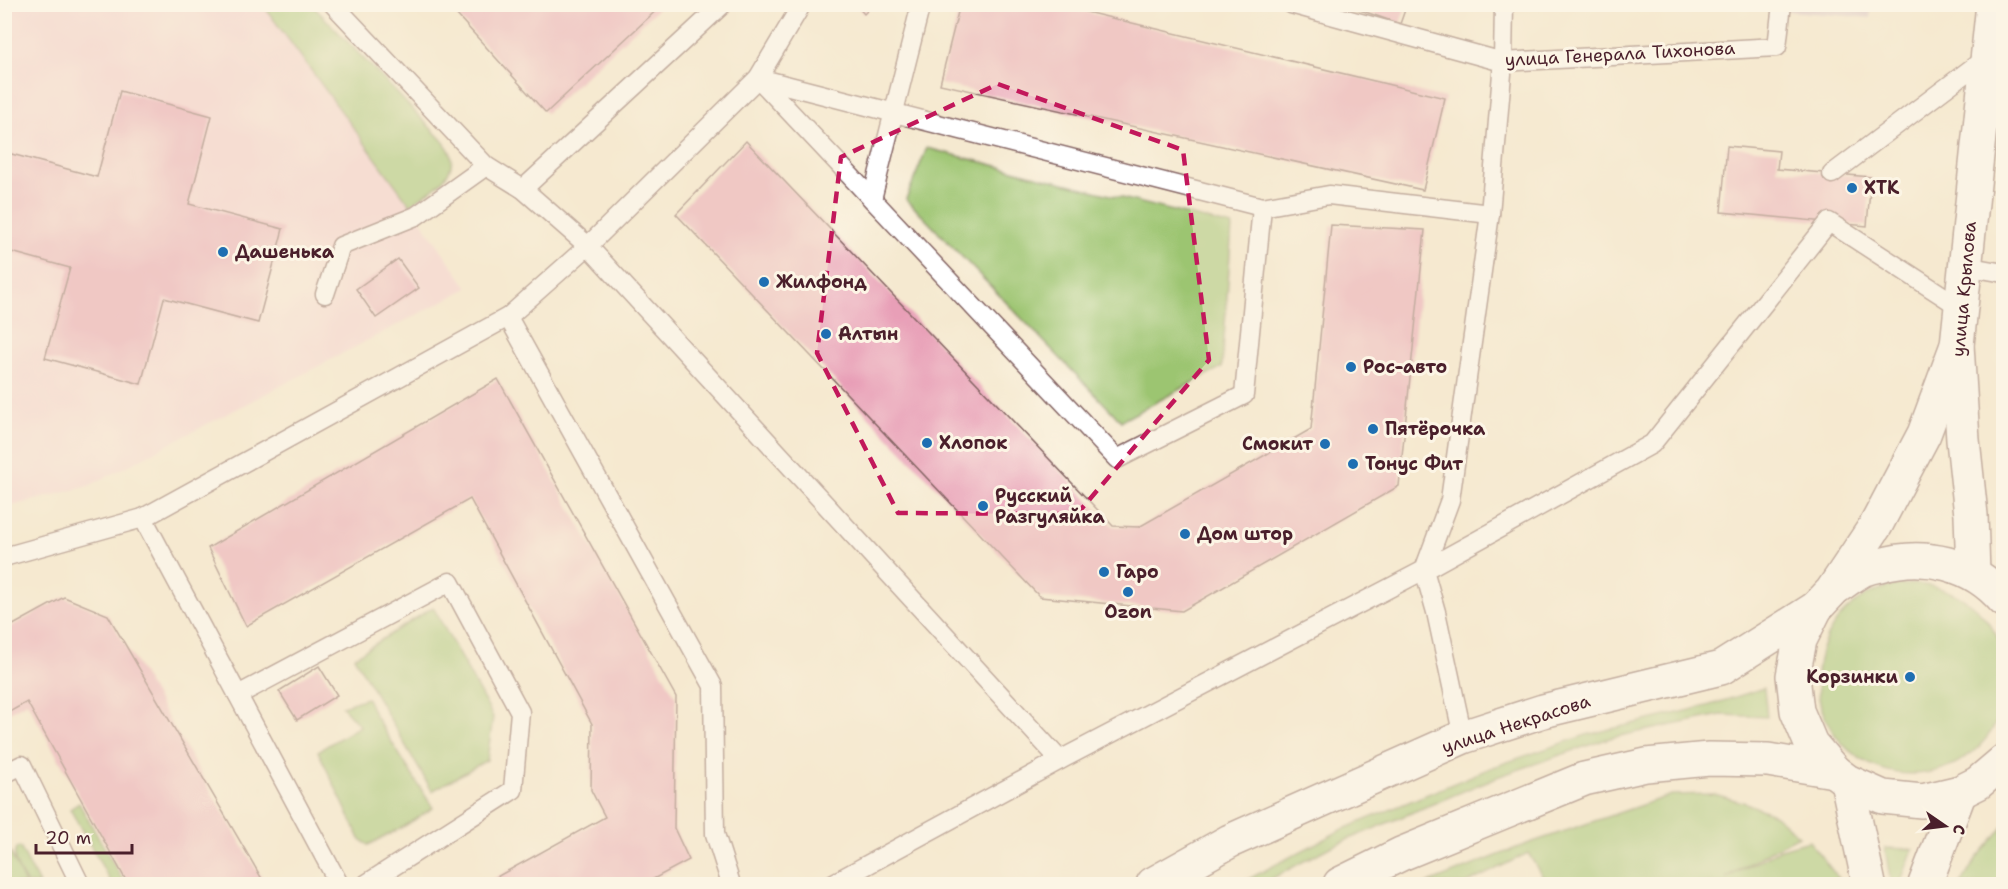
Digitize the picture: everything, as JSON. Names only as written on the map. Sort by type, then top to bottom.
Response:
[{"type":"main road","name":"улица Крылова","points":[[1973,573],[1971,515],[1963,440],[1957,345],[1965,266],[1992,72],[1993,4]]},
{"type":"main road","points":[[1869,885],[1841,776],[1811,744],[1797,711],[1793,675],[1800,640],[1824,600],[1876,525],[1924,434],[1957,345]]},
{"type":"main road","points":[[1824,600],[1863,570],[1899,559],[1937,560],[1973,573],[1994,588],[2004,600]]},
{"type":"main road","name":"улица Некрасова","points":[[1153,885],[1230,841],[1463,737],[1543,711],[1721,668],[1824,600]]},
{"type":"main road","points":[[1340,885],[1401,854],[1584,779],[1646,765],[1708,759],[1768,760],[1841,776],[1883,797],[1922,801],[1969,788],[2004,761]]},
{"type":"main road","points":[[1925,885],[1969,788]]},
{"type":"lane","points":[[333,4],[486,166],[523,189],[588,246],[1060,760]]},
{"type":"lane","points":[[523,189],[723,4]]},
{"type":"lane","points":[[4,557],[143,518],[508,317],[588,246],[758,78],[802,4]]},
{"type":"lane","points":[[872,199],[921,4]]},
{"type":"lane","name":"улица Генерала Тихонова","points":[[1291,4],[1503,62],[1777,47],[1782,4]]},
{"type":"lane","points":[[1463,737],[1436,612],[1424,570],[1450,500],[1490,214],[1503,62],[1504,4]]},
{"type":"lane","points":[[1832,174],[1992,72]]},
{"type":"lane","points":[[758,78],[1262,207],[1329,195],[1490,214]]},
{"type":"lane","points":[[758,78],[1117,459],[1244,395],[1262,207]]},
{"type":"lane","points":[[326,294],[341,246],[416,216],[486,166]]},
{"type":"lane","points":[[832,885],[1060,760],[1424,570],[1653,444],[1829,222],[1960,307]]},
{"type":"lane","points":[[1965,266],[2004,273]]},
{"type":"lane","points":[[508,317],[713,686],[715,834],[731,885]]},
{"type":"lane","points":[[143,518],[339,885]]},
{"type":"lane","points":[[238,695],[450,582],[520,712],[513,790],[366,885]]},
{"type":"lane","points":[[4,774],[22,765],[80,885]]},
{"type":"highlighted area","points":[[998,84],[1183,150],[1209,360],[1077,514],[898,513],[817,353],[841,157]]},
{"type":"shaded area","name":"Дашенька","points":[[5,5],[263,5],[468,288],[89,486],[5,508]]},
{"type":"shaded area","points":[[1720,5],[1872,5],[1870,18]]},
{"type":"green space","points":[[263,5],[312,5],[443,141],[451,154],[452,163],[445,178],[410,205]]},
{"type":"green space","points":[[927,148],[1232,226],[1222,367],[1121,421],[906,199]]},
{"type":"green space","points":[[1903,584],[1921,584],[1957,595],[1979,612],[1991,626],[2000,643],[2007,679],[2000,715],[1991,732],[1979,746],[1957,763],[1940,770],[1921,774],[1903,774],[1867,763],[1845,746],[1833,732],[1821,707],[1817,688],[1817,670],[1828,634],[1845,612],[1859,600],[1884,588]]},
{"type":"green space","points":[[433,607],[493,717],[487,760],[432,791],[354,657]]},
{"type":"green space","points":[[1764,688],[1767,717],[1721,715],[1610,738],[1497,777],[1330,847],[1262,884],[1239,884],[1341,830],[1493,767],[1586,735],[1707,706]]},
{"type":"green space","points":[[367,698],[374,714],[433,808],[368,845],[360,839],[318,751],[360,726],[342,706]]},
{"type":"green space","points":[[1714,794],[1746,803],[1775,815],[1799,836],[1726,878],[1781,849],[1809,841],[1843,884],[1699,884],[1665,879],[1655,884],[1547,884],[1528,853],[1466,884],[1426,884],[1524,845],[1671,795]]},
{"type":"green space","points":[[79,803],[125,884],[112,884],[70,809]]},
{"type":"green space","points":[[2003,827],[2003,884],[1961,884],[1976,859]]},
{"type":"green space","points":[[20,847],[39,884],[27,884],[20,871],[15,853],[16,848]]},
{"type":"green space","points":[[1885,848],[1913,849],[1900,884],[1891,884]]},
{"type":"green space","points":[[5,851],[10,852],[25,884],[5,884]]},
{"type":"building","points":[[447,4],[663,4],[546,113]]},
{"type":"building","points":[[855,4],[874,4],[864,14]]},
{"type":"building","points":[[960,4],[1053,4],[1445,98],[1423,190],[940,84]]},
{"type":"building","points":[[1343,4],[1407,4],[1400,24]]},
{"type":"building","points":[[120,91],[212,116],[189,204],[283,229],[258,323],[164,298],[141,384],[45,358],[70,268],[4,250],[4,152],[97,177]]},
{"type":"building","points":[[746,141],[1113,526],[1139,527],[1311,429],[1331,225],[1425,230],[1399,486],[1182,611],[1040,597],[676,214]]},
{"type":"building","points":[[1727,146],[1779,151],[1777,169],[1871,177],[1867,226],[1721,212]]},
{"type":"building","points":[[398,259],[419,288],[376,318],[356,289]]},
{"type":"building","points":[[498,379],[676,697],[674,828],[689,860],[644,884],[484,884],[605,817],[591,790],[592,724],[470,499],[246,626],[208,548]]},
{"type":"building","points":[[64,597],[108,615],[265,884],[128,884],[27,702],[4,715],[4,630]]},
{"type":"building","points":[[319,666],[337,695],[297,720],[279,691]]},
{"type":"place","name":"ХТК","points":[[1852,188]]},
{"type":"place","name":"Дашенька","points":[[223,252]]},
{"type":"place","name":"Жилфонд","points":[[764,282]]},
{"type":"place","name":"Алтын","points":[[826,334]]},
{"type":"place","name":"Рос-авто","points":[[1351,367]]},
{"type":"place","name":"Пятёрочка","points":[[1373,429]]},
{"type":"place","name":"Хлопок","points":[[927,443]]},
{"type":"place","name":"Смокит","points":[[1325,444]]},
{"type":"place","name":"Тонус Фит","points":[[1353,464]]},
{"type":"place","name":"Русский Разгуляйка","points":[[983,506]]},
{"type":"place","name":"Дом штор","points":[[1185,534]]},
{"type":"place","name":"Гаро","points":[[1104,572]]},
{"type":"place","name":"Ozon","points":[[1128,592]]},
{"type":"place","name":"Корзинки","points":[[1910,677]]}]
